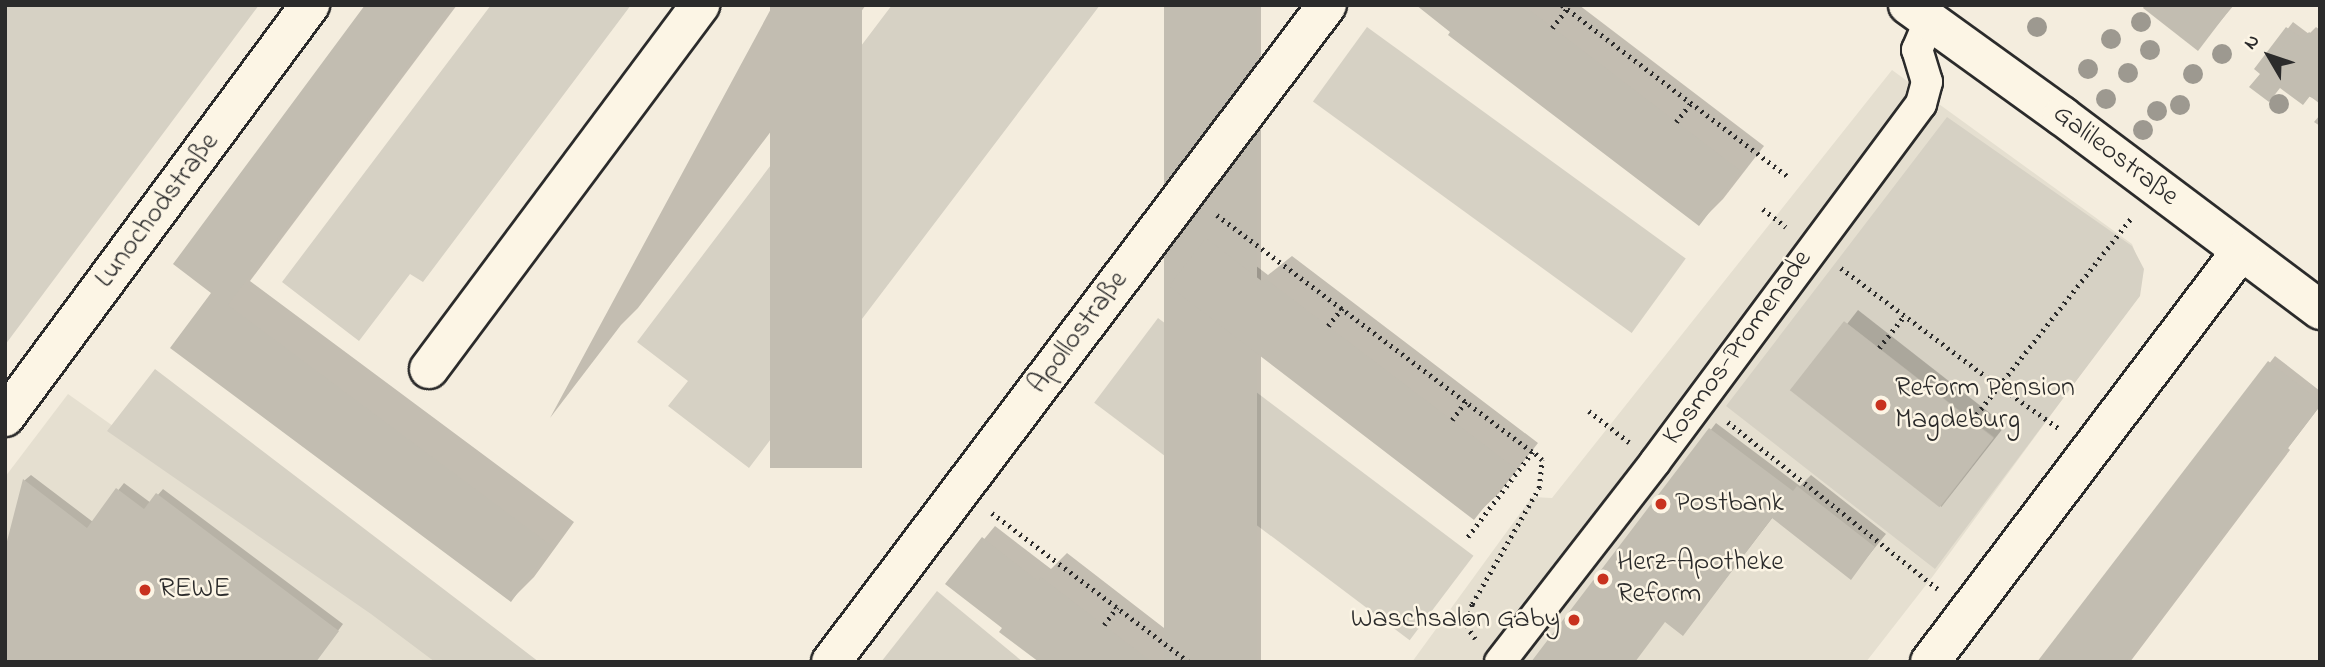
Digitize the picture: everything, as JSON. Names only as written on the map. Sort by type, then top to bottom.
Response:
[{"type":"street","name":"Lunochodstraße","points":[[5,417],[310,5]]},
{"type":"street","points":[[429,369],[700,5]]},
{"type":"street","name":"Apollostraße","points":[[831,662],[1327,5]]},
{"type":"street","name":"Galileostraße","points":[[1918,13],[2062,116],[2320,310]]},
{"type":"street","name":"Kosmos-Promenade","points":[[1490,653],[1700,400],[1925,98],[1927,79],[1917,50],[1918,13]]},
{"type":"street","points":[[1930,662],[2241,250]]},
{"type":"path","points":[[1552,28],[1564,7],[1787,176]]},
{"type":"path","points":[[1676,122],[1691,103]]},
{"type":"path","points":[[1972,420],[2155,187]]},
{"type":"path","points":[[1185,191],[1542,460],[1535,499],[1504,544],[1467,616],[1471,635],[1490,653]]},
{"type":"path","points":[[1763,209],[1784,225]]},
{"type":"path","points":[[1813,247],[2088,450]]},
{"type":"path","points":[[1328,326],[1342,308]]},
{"type":"path","points":[[1879,348],[1905,315]]},
{"type":"path","points":[[1700,400],[1967,611]]},
{"type":"path","points":[[1452,420],[1466,401]]},
{"type":"path","points":[[1589,411],[1620,435]]},
{"type":"path","points":[[1466,540],[1533,452]]},
{"type":"path","points":[[960,490],[1189,662]]},
{"type":"path","points":[[1104,625],[1117,607]]},
{"type":"shaded area","points":[[5,5],[259,5],[5,345]]},
{"type":"shaded area","points":[[491,5],[631,5],[423,282],[410,274],[359,341],[282,282]]},
{"type":"shaded area","points":[[892,5],[1100,5],[749,468],[668,406],[688,381],[637,342]]},
{"type":"shaded area","points":[[1367,27],[1686,259],[1632,333],[1313,101]]},
{"type":"shaded area","points":[[1892,70],[2132,244],[2142,270],[2138,296],[1933,576],[1866,662],[1412,662],[1532,497],[1552,498]]},
{"type":"shaded area","points":[[1947,117],[2132,246],[2144,269],[2140,296],[1935,569],[1726,406]],"holes":[[[1844,321],[1994,437],[1941,507],[1791,391]]]},
{"type":"shaded area","points":[[1158,318],[1473,556],[1410,640],[1094,403]]},
{"type":"shaded area","points":[[155,369],[539,662],[435,662],[371,614],[107,431]]},
{"type":"shaded area","name":"REWE","points":[[68,394],[445,662],[5,662],[5,477]]},
{"type":"shaded area","points":[[937,591],[1023,662],[881,662]]},
{"type":"building","points":[[365,5],[453,5],[228,305],[552,546],[511,602],[170,348],[211,293],[173,264]]},
{"type":"building","points":[[770,5],[862,5],[862,468],[770,468]]},
{"type":"building","points":[[1164,5],[1257,5],[1257,662],[1164,662]]},
{"type":"building","points":[[1416,5],[1523,5],[1741,171],[1699,226],[1448,35],[1450,32]]},
{"type":"building","points":[[2145,5],[2233,5],[2198,51],[2143,8]]},
{"type":"building","points":[[2286,27],[2303,39],[2309,32],[2320,40],[2317,50],[2320,104],[2310,96],[2303,105],[2280,88],[2269,102],[2249,87],[2260,74],[2254,69]]},
{"type":"building","points":[[1206,238],[1263,282],[1266,279],[1515,468],[1474,520],[1169,286]]},
{"type":"building","name":"Reform Pension Magdeburg","points":[[1844,321],[1994,438],[1940,507],[1790,390]]},
{"type":"building","points":[[2268,361],[2320,401],[2320,406],[2126,662],[2037,662]]},
{"type":"building","points":[[1709,428],[1793,491],[1797,486],[1875,547],[1851,580],[1772,518],[1683,636],[1665,622],[1635,662],[1531,662]]},
{"type":"building","name":"REWE","points":[[23,479],[87,528],[116,488],[144,509],[156,493],[339,631],[316,662],[5,662],[5,549]]},
{"type":"building","points":[[982,537],[1038,581],[1041,577],[1152,662],[1039,662],[999,632],[1002,628],[945,584]]},
{"type":"place","name":"Reform Pension Magdeburg","points":[[1881,405]]},
{"type":"place","name":"Postbank","points":[[1661,504]]},
{"type":"place","name":"Herz-Apotheke Reform","points":[[1603,579]]},
{"type":"place","name":"REWE","points":[[145,590]]},
{"type":"place","name":"Waschsalon Gaby","points":[[1574,620]]}]
